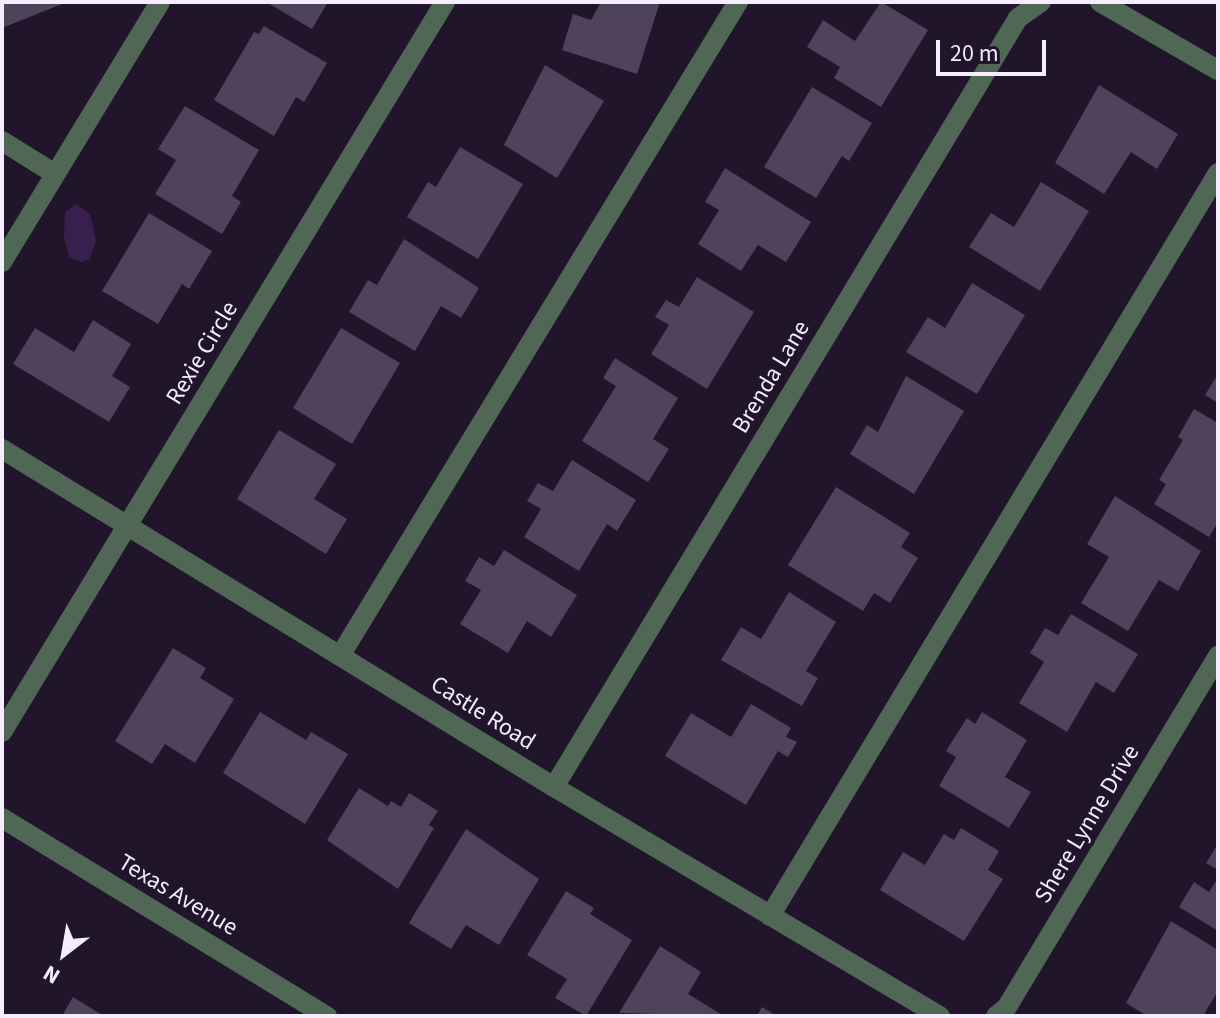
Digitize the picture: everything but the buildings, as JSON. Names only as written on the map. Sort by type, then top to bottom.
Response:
[{"type":"street","points":[[2,262],[160,2]]},
{"type":"street","name":"Rexie Circle","points":[[2,732],[445,2]]},
{"type":"street","points":[[340,656],[738,2]]},
{"type":"street","name":"Brenda Lane","points":[[554,787],[1018,18],[1041,2]]},
{"type":"street","points":[[1100,2],[1218,70]]},
{"type":"street","points":[[2,141],[55,174]]},
{"type":"street","points":[[770,916],[1218,173]]},
{"type":"street","name":"Castle Road","points":[[2,449],[554,787],[940,1016]]},
{"type":"street","name":"Shere Lynne Drive","points":[[996,1016],[1007,1007],[1218,656]]},
{"type":"street","name":"Texas Avenue","points":[[2,818],[327,1016]]},
{"type":"shaded area","points":[[76,204],[90,214],[96,241],[90,259],[82,262],[69,257],[64,237],[65,212]]}]
